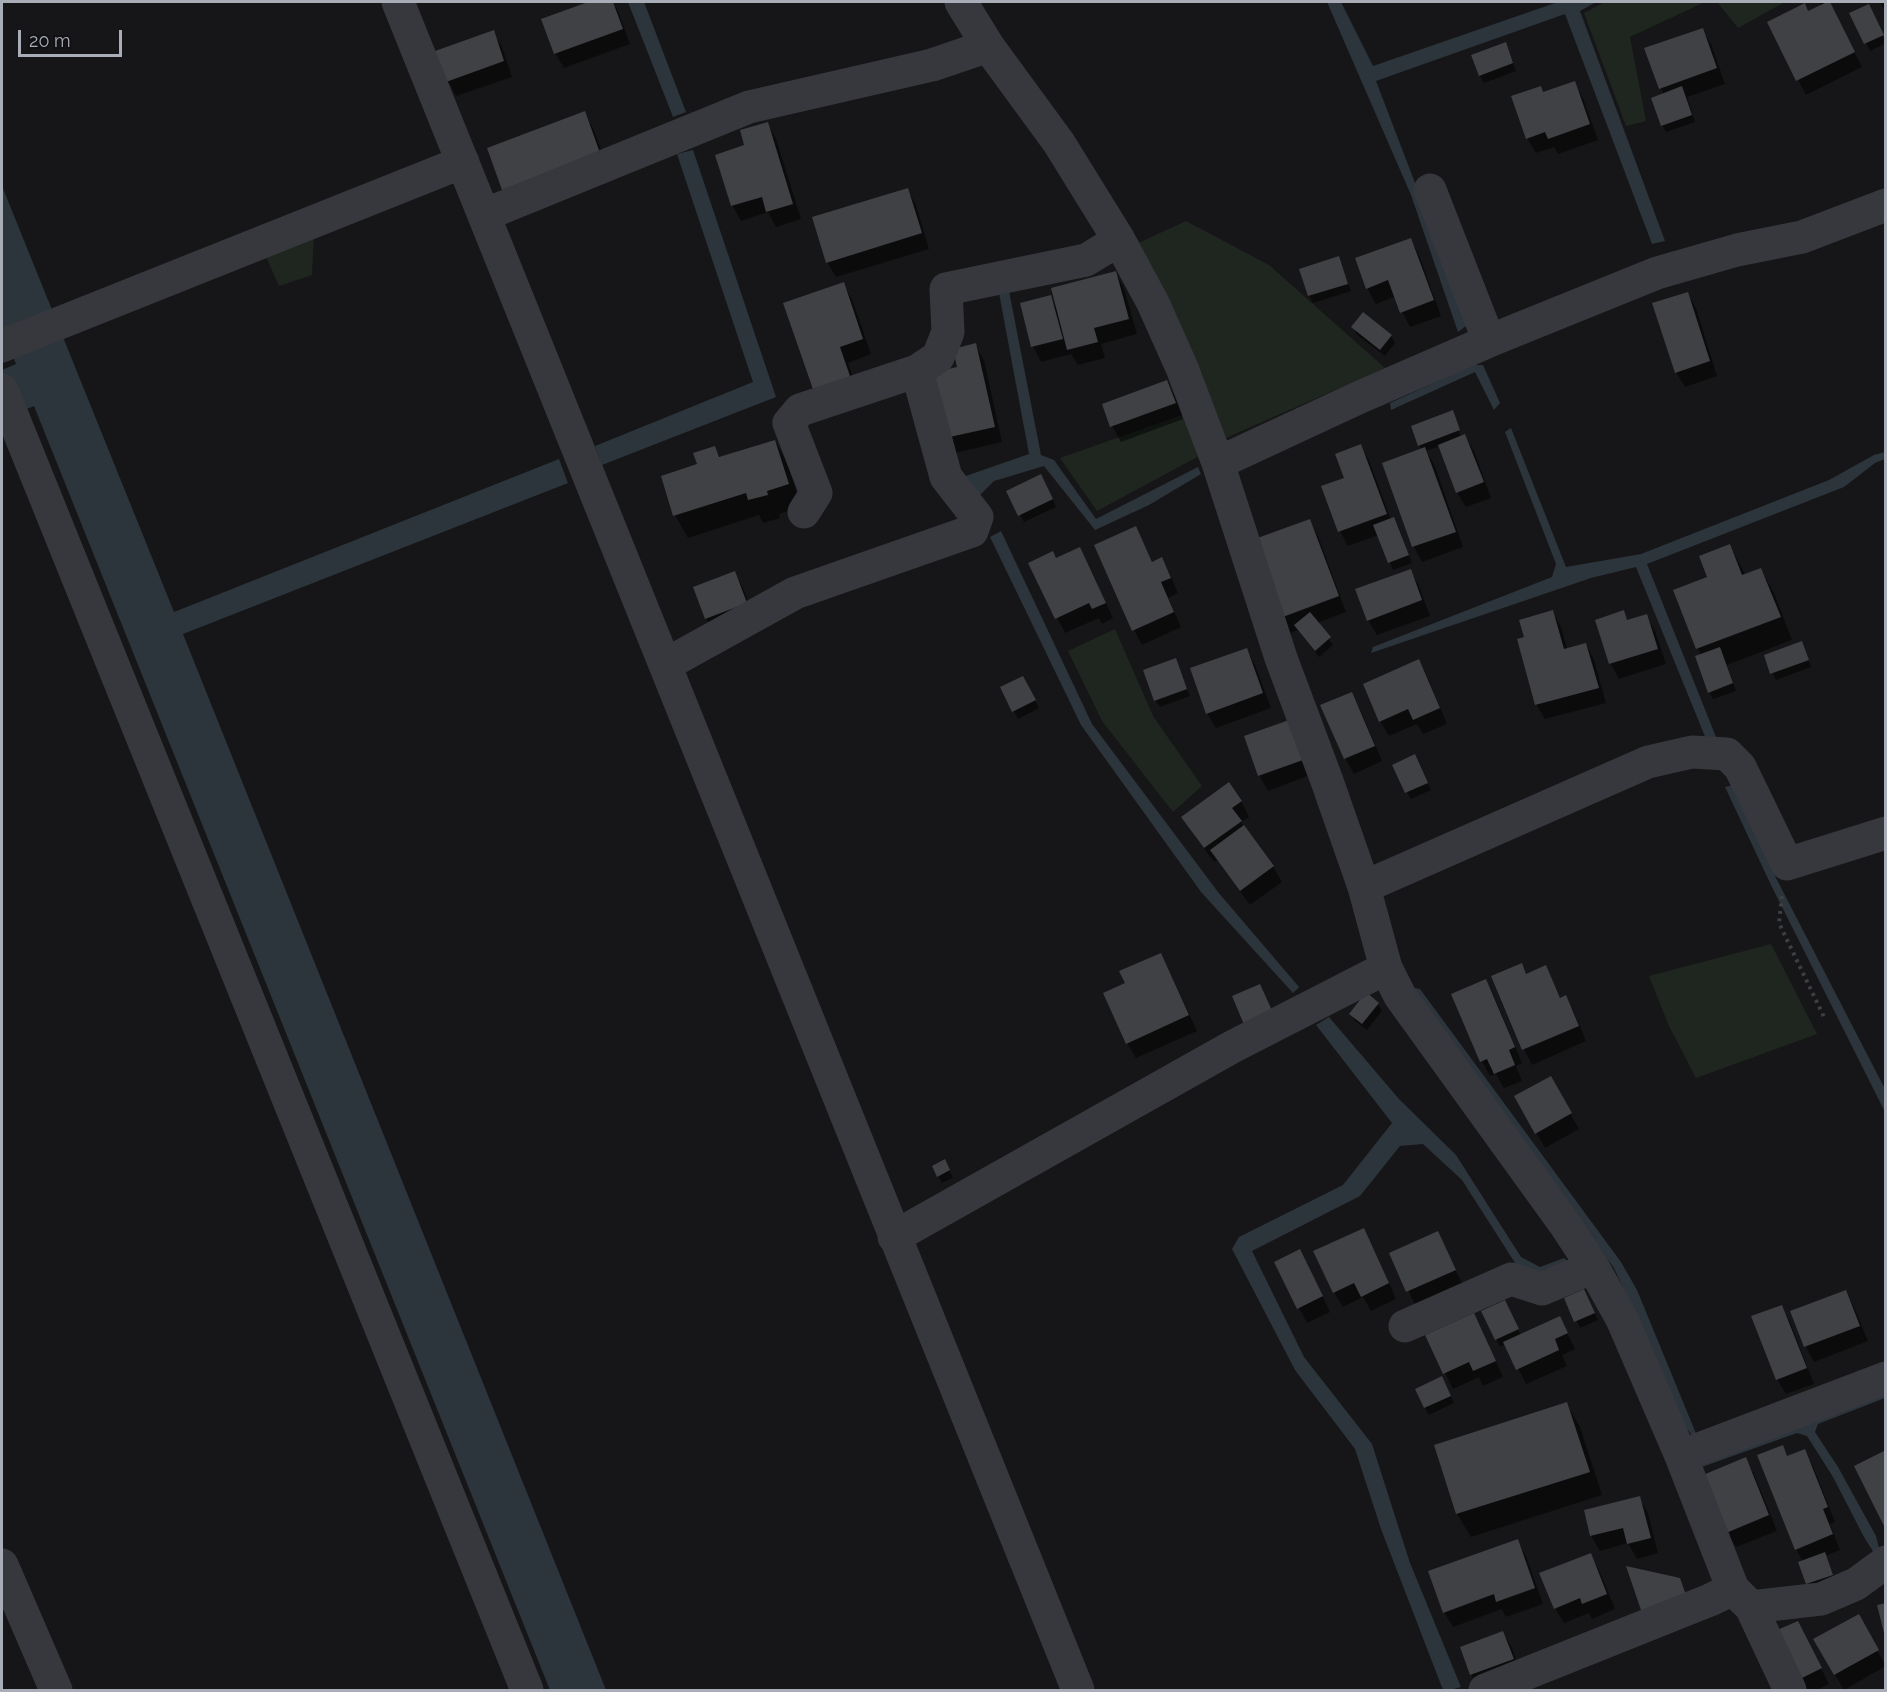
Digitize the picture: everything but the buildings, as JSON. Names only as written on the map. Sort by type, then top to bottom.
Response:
[{"type":"street","points":[[398,2],[1078,1690]]},
{"type":"street","points":[[961,2],[988,46],[1059,143],[1119,240],[1173,346],[1218,463],[1281,658],[1364,887],[1386,968],[1400,996],[1564,1223],[1622,1319],[1742,1598],[1790,1690]]},
{"type":"street","points":[[484,215],[749,107],[932,65],[988,46]]},
{"type":"street","points":[[2,346],[463,162]]},
{"type":"street","points":[[1430,189],[1489,341]]},
{"type":"street","points":[[1218,463],[1360,397],[1489,341],[1657,273],[1737,250],[1802,237],[1886,205]]},
{"type":"street","points":[[804,512],[816,493],[789,423],[800,410],[917,371],[938,357],[948,332],[946,289],[1086,260],[1119,240]]},
{"type":"street","points":[[664,665],[795,593],[972,531],[978,517],[946,477],[917,371]]},
{"type":"street","points":[[2,390],[12,433],[526,1690]]},
{"type":"street","points":[[1364,887],[1648,762],[1692,752],[1727,754],[1740,767],[1786,864],[1886,832]]},
{"type":"street","points":[[894,1237],[1232,1047],[1386,968]]},
{"type":"street","points":[[1405,1326],[1511,1279],[1542,1289],[1593,1268]]},
{"type":"street","points":[[1680,1456],[1886,1378]]},
{"type":"street","points":[[1485,1690],[1710,1600],[1821,1599],[1856,1584],[1886,1562]]},
{"type":"street","points":[[2,1565],[56,1690]]},
{"type":"path","points":[[1779,923],[1824,1017]]},
{"type":"shaded area","points":[[628,2],[644,2],[686,112],[673,117]]},
{"type":"shaded area","points":[[1327,2],[1341,2],[1373,66],[1558,2],[1596,2],[1580,11],[1665,241],[1652,244],[1565,14],[1376,81],[1425,209],[1466,326],[1458,332],[1411,195]]},
{"type":"shaded area","points":[[1605,2],[1705,2],[1630,37],[1646,121],[1626,126],[1584,13]]},
{"type":"shaded area","points":[[1717,2],[1785,2],[1738,28]]},
{"type":"shaded area","points":[[693,150],[776,397],[602,465],[595,446],[753,382],[677,154]]},
{"type":"shaded area","points":[[2,186],[174,612],[559,459],[568,483],[183,634],[606,1690],[550,1690],[34,406],[2,419],[2,370],[16,364],[2,327]]},
{"type":"shaded area","points":[[1186,221],[1269,265],[1385,368],[1219,441],[1134,245]]},
{"type":"shaded area","points":[[314,233],[312,275],[279,286],[264,252]]},
{"type":"shaded area","points":[[1009,291],[1041,455],[1054,460],[1096,519],[1198,467],[1201,474],[1149,505],[1095,530],[1044,466],[994,481],[980,495],[960,478],[1029,454],[999,293]]},
{"type":"shaded area","points":[[1473,365],[1483,365],[1500,403],[1494,410],[1475,372],[1391,410],[1390,403]]},
{"type":"shaded area","points":[[1185,414],[1201,455],[1097,511],[1060,458]]},
{"type":"shaded area","points":[[1511,428],[1566,567],[1641,554],[1829,480],[1874,455],[1885,452],[1885,459],[1875,463],[1844,487],[1647,564],[1716,737],[1706,739],[1636,567],[1591,578],[1371,653],[1373,647],[1552,577],[1556,564],[1505,432]]},
{"type":"shaded area","points":[[1001,531],[1092,724],[1218,892],[1299,987],[1293,993],[1201,892],[1081,725],[990,537]]},
{"type":"shaded area","points":[[1115,629],[1153,716],[1202,786],[1173,812],[1102,721],[1068,651]]},
{"type":"shaded area","points":[[1735,785],[1776,878],[1885,1089],[1885,1112],[1771,885],[1725,787]]},
{"type":"shaded area","points":[[1771,944],[1817,1034],[1696,1078],[1669,1026],[1649,976]]},
{"type":"shaded area","points":[[1409,987],[1420,989],[1621,1262],[1637,1290],[1697,1436],[1694,1438],[1679,1418],[1614,1268]]},
{"type":"shaded area","points":[[1329,1017],[1399,1099],[1456,1155],[1521,1257],[1540,1267],[1564,1258],[1570,1263],[1539,1275],[1517,1266],[1462,1180],[1423,1144],[1400,1146],[1360,1196],[1252,1251],[1304,1357],[1372,1444],[1410,1563],[1461,1687],[1450,1690],[1443,1690],[1381,1529],[1355,1449],[1295,1370],[1232,1249],[1239,1237],[1343,1185],[1392,1123],[1316,1025]]},
{"type":"shaded area","points":[[1885,1389],[1885,1398],[1818,1424],[1815,1432],[1838,1467],[1876,1536],[1879,1548],[1874,1553],[1833,1477],[1807,1436],[1797,1433],[1702,1467],[1706,1460]]}]
